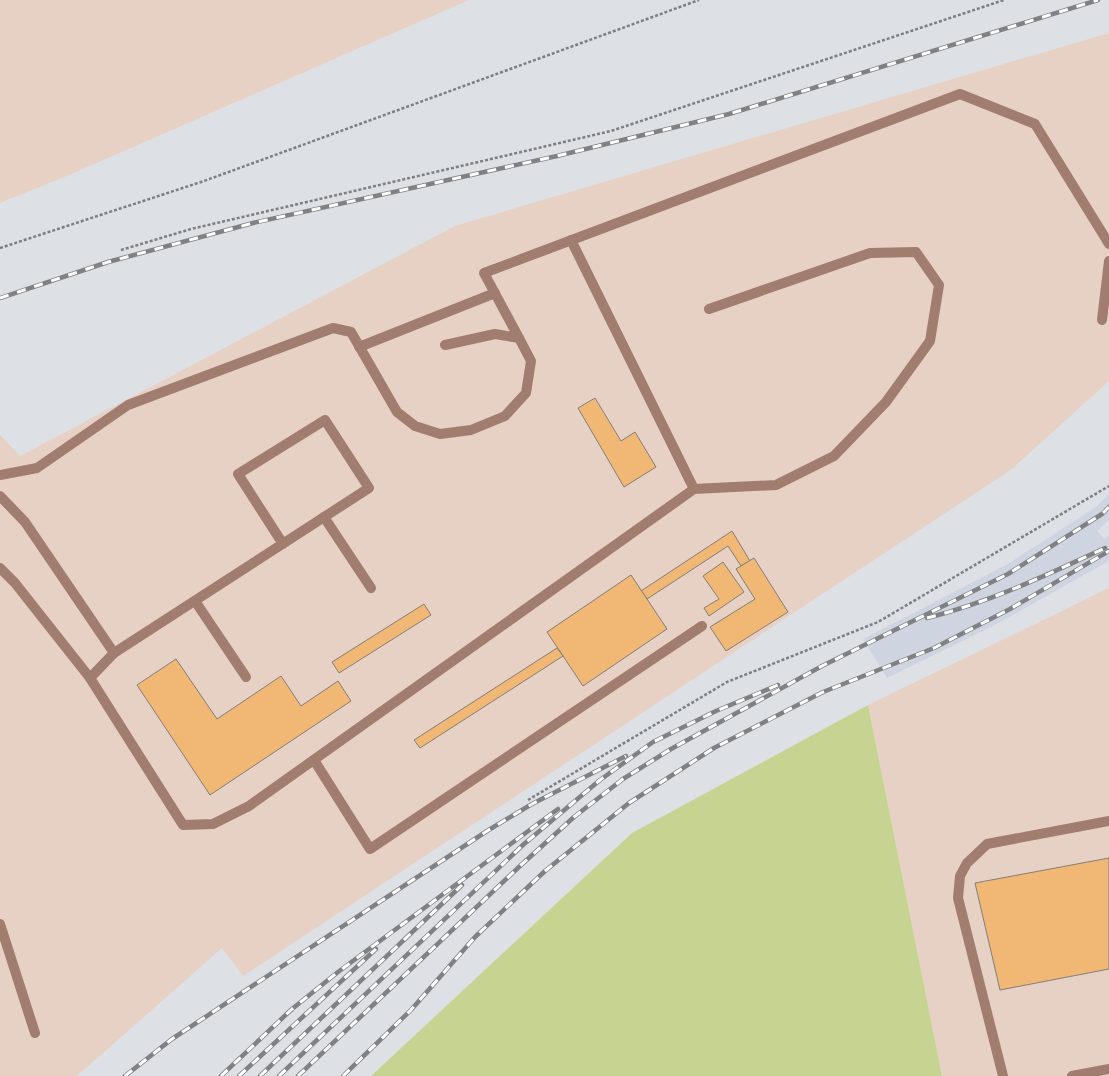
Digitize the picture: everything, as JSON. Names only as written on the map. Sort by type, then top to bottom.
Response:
[{"type":"lane","points":[[0,475],[37,468],[128,405],[333,328],[351,332],[397,412],[415,426],[440,434],[470,430],[505,416],[526,393],[531,361],[484,273],[960,94],[1035,124],[1109,244]]},
{"type":"lane","points":[[571,240],[694,489]]},
{"type":"lane","points":[[0,568],[15,583],[90,678],[183,825],[213,824],[249,806],[694,489],[776,485],[834,456],[886,402],[930,341],[940,285],[916,252],[870,252],[709,309]]},
{"type":"lane","points":[[1102,320],[1109,261]]},
{"type":"lane","points":[[359,347],[495,293]]},
{"type":"lane","points":[[445,345],[495,334],[519,338]]},
{"type":"lane","points":[[90,678],[114,653],[195,601],[283,544],[324,517],[369,488],[325,420],[238,474],[283,544]]},
{"type":"lane","points":[[0,496],[25,522],[114,653]]},
{"type":"lane","points":[[324,517],[370,588]]},
{"type":"lane","points":[[195,601],[246,677]]},
{"type":"lane","points":[[314,760],[370,849],[702,626]]},
{"type":"lane","points":[[1003,1076],[958,898],[960,876],[968,863],[987,844],[1109,821]]},
{"type":"lane","points":[[0,924],[35,1033]]},
{"type":"lane","points":[[1072,1076],[1109,1069]]},
{"type":"path","points":[[0,248],[204,182],[699,0]]},
{"type":"path","points":[[121,250],[206,226],[611,131],[1004,0]]},
{"type":"path","points":[[528,800],[727,682],[878,622],[1109,486]]},
{"type":"shaded area","points":[[0,0],[469,0],[69,175],[0,203]]},
{"type":"shaded area","points":[[1109,33],[1109,381],[1012,469],[243,976],[222,948],[77,1076],[0,1076],[0,435],[20,456],[455,226]]},
{"type":"shaded area","points":[[1109,494],[1109,520],[1097,531],[1104,539],[1109,536],[1109,561],[991,627],[887,678],[863,639],[1008,564],[1096,507]]},
{"type":"shaded area","points":[[1109,588],[1109,1076],[942,1076],[868,705]]},
{"type":"green space","points":[[868,705],[942,1076],[371,1076],[632,833]]},
{"type":"building","points":[[595,398],[621,441],[635,432],[656,467],[624,487],[578,408]]},
{"type":"building","points":[[732,531],[750,561],[741,566],[728,546],[647,599],[641,591]]},
{"type":"building","points":[[754,558],[788,612],[726,651],[710,627],[755,599],[736,569]]},
{"type":"building","points":[[723,562],[744,592],[709,616],[704,608],[719,599],[703,576]]},
{"type":"building","points":[[631,575],[667,629],[583,686],[547,632]]},
{"type":"building","points":[[424,604],[431,615],[339,673],[332,662]]},
{"type":"building","points":[[557,648],[563,656],[420,748],[414,740]]},
{"type":"building","points":[[176,659],[217,719],[281,676],[301,706],[338,681],[351,701],[210,795],[137,685]]},
{"type":"building","points":[[1109,858],[1109,969],[1000,990],[975,883]]},
{"type":"railway","points":[[0,298],[108,262],[253,223],[557,156],[729,114],[1098,0]]},
{"type":"railway","points":[[298,1076],[520,866],[574,817],[623,779],[671,749],[822,666],[1008,574],[1102,514],[1109,507]]},
{"type":"railway","points":[[927,618],[950,612],[996,596],[1040,578],[1105,548]]},
{"type":"railway","points":[[343,1076],[411,1010],[475,937],[545,871],[629,803],[714,748],[823,692],[934,648],[1010,609],[1109,551]]},
{"type":"railway","points":[[279,1076],[524,844],[600,780],[653,742],[716,711],[778,685]]},
{"type":"railway","points":[[125,1076],[172,1039],[487,831],[532,804],[626,756]]},
{"type":"railway","points":[[221,1076],[292,1009],[338,972],[558,809]]},
{"type":"railway","points":[[260,1076],[462,885]]},
{"type":"railway","points":[[239,1076],[376,949]]}]
